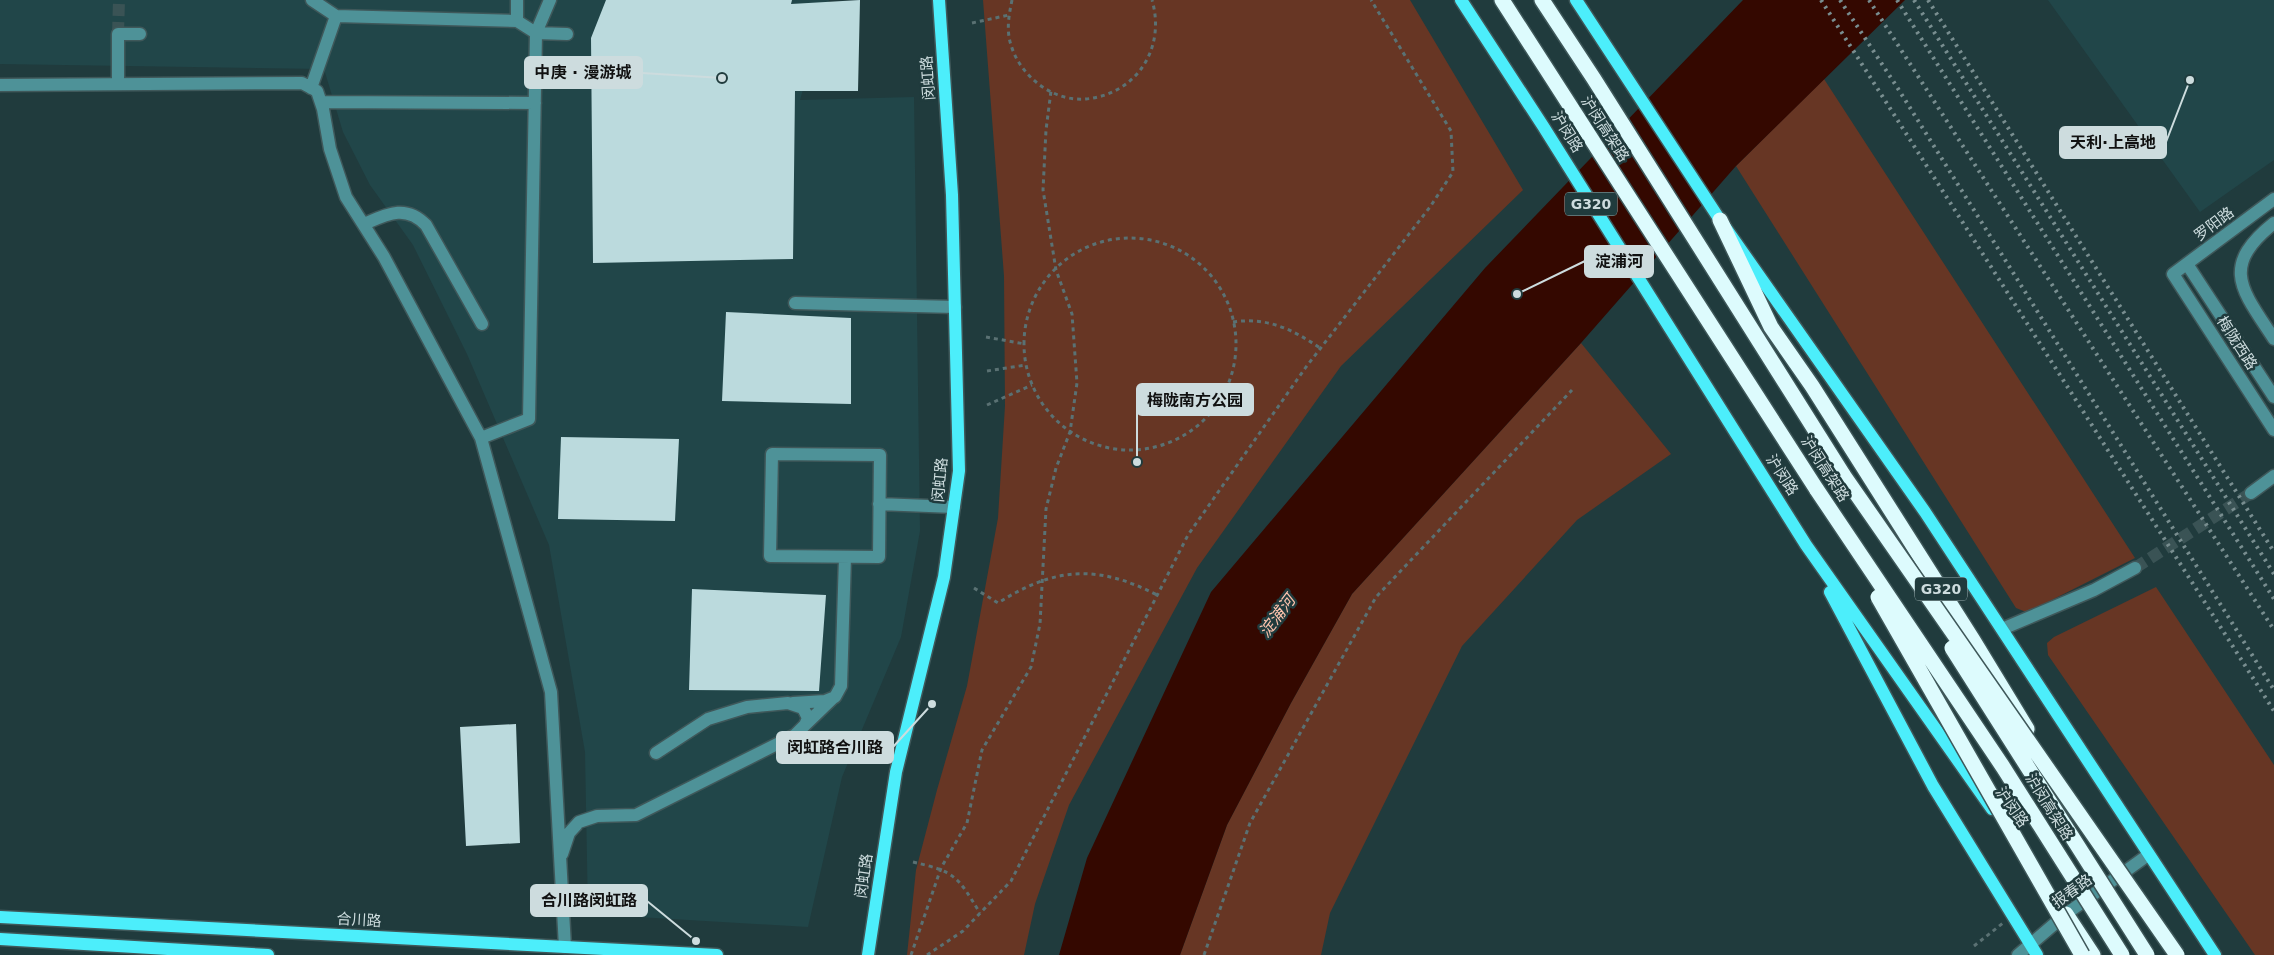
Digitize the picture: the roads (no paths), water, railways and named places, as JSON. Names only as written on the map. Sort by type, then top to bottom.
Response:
[{"type":"highway","name":"沪闵高架路","points":[[1502,0],[1817,490],[2003,767],[2122,955]]},
{"type":"highway","name":"沪闵高架路","points":[[1542,0],[1600,88],[2147,955]]},
{"type":"highway","name":"G320","points":[[1720,220],[1770,327],[1812,386],[1974,640],[2118,878],[2168,955]]},
{"type":"highway","points":[[1844,476],[2177,955]]},
{"type":"highway","points":[[1817,490],[2082,955]]},
{"type":"highway","name":"沪闵路","points":[[2066,914],[2093,955]]},
{"type":"main road","name":"闵虹路","points":[[868,955],[896,772],[944,577],[958,471],[956,306],[952,195],[939,0]]},
{"type":"main road","name":"沪闵路","points":[[1461,0],[1543,126],[1806,545],[2066,914]]},
{"type":"main road","name":"G320","points":[[1576,0],[1720,220]]},
{"type":"main road","points":[[1720,220],[1925,512],[2215,955]]},
{"type":"main road","points":[[1806,545],[1933,786],[2034,950]]},
{"type":"main road","name":"合川路","points":[[0,917],[716,955]]},
{"type":"main road","points":[[0,939],[268,955]]},
{"type":"street","points":[[312,0],[336,16],[517,21],[536,33],[567,34]]},
{"type":"street","points":[[517,0],[517,21]]},
{"type":"street","points":[[482,438],[529,419],[536,33],[550,0]]},
{"type":"street","points":[[311,88],[336,16]]},
{"type":"street","points":[[118,84],[118,34],[140,34]]},
{"type":"street","points":[[0,85],[302,83],[317,91],[330,149],[346,197],[384,257],[482,438],[551,692],[564,947]]},
{"type":"street","points":[[321,102],[534,103]]},
{"type":"street","name":"罗阳路","points":[[2173,274],[2274,199]]},
{"type":"street","points":[[364,224],[384,215],[406,212],[416,216],[426,225],[482,324]]},
{"type":"street","points":[[2274,223],[2257,236],[2244,256],[2239,276],[2244,294],[2274,339]]},
{"type":"street","name":"梅陇西路","points":[[2188,264],[2274,397]]},
{"type":"street","name":"梅陇西路","points":[[2173,274],[2274,430]]},
{"type":"street","points":[[795,304],[956,306]]},
{"type":"street","points":[[772,454],[880,455],[879,504],[878,557],[770,556],[772,454]]},
{"type":"street","points":[[2251,493],[2274,476]]},
{"type":"street","points":[[879,504],[954,507]]},
{"type":"street","points":[[560,861],[569,833],[579,822],[597,816],[636,815],[795,735],[835,697],[841,686],[843,669],[845,557]]},
{"type":"street","points":[[2002,629],[2094,590],[2135,568]]},
{"type":"street","points":[[656,753],[708,719],[747,707],[825,701],[835,697]]},
{"type":"street","points":[[788,703],[803,708],[808,718],[802,728]]},
{"type":"street","name":"报春路","points":[[2018,955],[2034,950],[2066,914],[2148,855]]},
{"type":"water","points":[[1743,0],[1905,0],[1736,166],[1581,343],[1352,594],[1291,703],[1227,825],[1180,955],[1059,955],[1087,858],[1211,592],[1485,268]]},
{"type":"tunnel","points":[[118,34],[119,0]]},
{"type":"tunnel","points":[[2135,568],[2251,493]]},
{"type":"railway","points":[[1821,0],[2274,711]]},
{"type":"railway","points":[[1840,0],[1897,87],[2274,690]]},
{"type":"railway","points":[[1869,0],[2274,630]]},
{"type":"railway","points":[[1897,0],[2274,599]]},
{"type":"railway","points":[[1914,0],[2274,574]]},
{"type":"railway","points":[[1928,0],[2274,552]]},
{"type":"place","name":"中庚 · 漫游城","points":[[722,78]]},
{"type":"place","name":"天利·上高地","points":[[2190,80]]},
{"type":"place","name":"淀浦河","points":[[1517,294]]},
{"type":"place","name":"梅陇南方公园","points":[[1137,462]]},
{"type":"place","name":"闵虹路合川路","points":[[932,704]]},
{"type":"place","name":"合川路闵虹路","points":[[696,941]]}]
